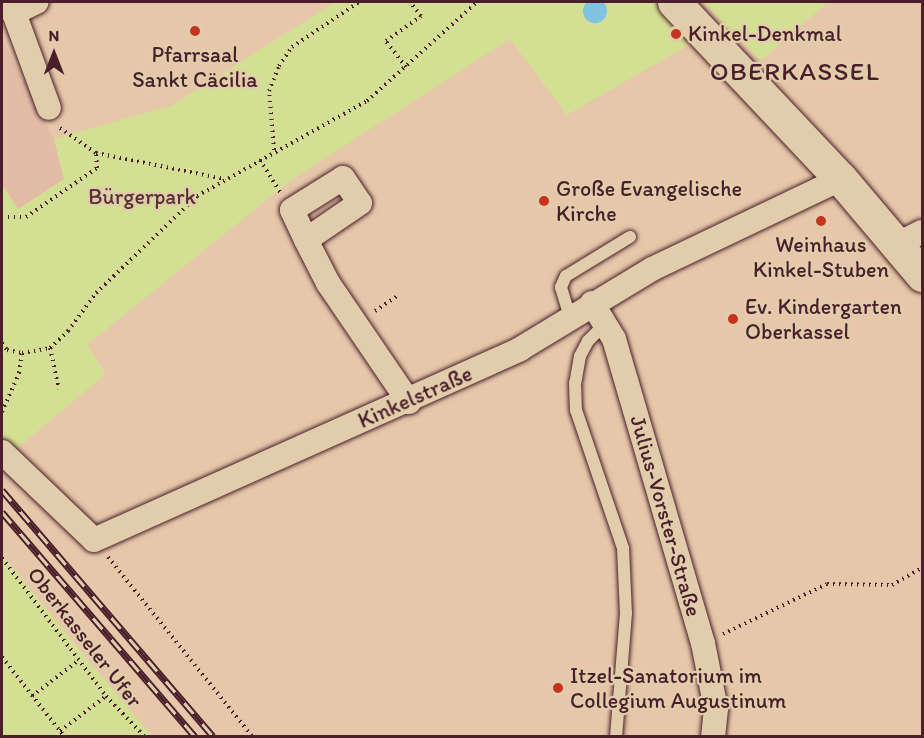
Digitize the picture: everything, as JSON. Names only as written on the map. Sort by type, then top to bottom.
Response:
[{"type":"main road","points":[[674,2],[841,179],[909,238],[922,275]]},
{"type":"street","points":[[37,2],[10,7],[49,108]]},
{"type":"street","points":[[306,240],[360,203],[343,178],[292,210],[306,240],[328,283],[409,402]]},
{"type":"street","name":"Kinkelstraße","points":[[94,540],[317,438],[409,402],[520,349],[591,303],[841,179]]},
{"type":"street","name":"Julius-Vorster-Straße","points":[[591,303],[614,339],[703,643],[716,709],[713,736]]},
{"type":"street","points":[[2,452],[94,540]]},
{"type":"lane","points":[[570,317],[561,287],[566,276],[630,237]]},
{"type":"lane","points":[[604,324],[588,341],[580,356],[575,383],[576,410],[623,548],[626,614],[616,736]]},
{"type":"path","points":[[274,150],[269,91],[279,66],[292,47],[359,2]]},
{"type":"path","points":[[406,67],[386,41],[421,16],[410,2]]},
{"type":"path","points":[[2,344],[7,350],[22,353],[50,348],[149,239],[197,196],[274,150],[367,100],[477,2]]},
{"type":"path","points":[[49,108],[59,127],[96,153],[225,179]]},
{"type":"path","points":[[2,217],[17,219],[34,211],[97,168],[96,153]]},
{"type":"path","points":[[260,160],[292,210]]},
{"type":"path","points":[[358,324],[398,296]]},
{"type":"path","points":[[50,348],[59,389]]},
{"type":"path","points":[[2,412],[19,373],[22,353]]},
{"type":"path","points":[[94,540],[252,736]]},
{"type":"path","name":"Oberkasseler Ufer","points":[[2,558],[106,696],[144,736]]},
{"type":"path","points":[[703,643],[827,584],[892,585],[922,568]]},
{"type":"path","points":[[2,657],[64,736]]},
{"type":"path","points":[[32,696],[79,660]]},
{"type":"path","points":[[60,731],[106,696]]},
{"type":"shaded area","points":[[2,40],[54,139],[64,179],[18,210],[2,184]]},
{"type":"green space","name":"Bürgerpark","points":[[335,2],[657,2],[694,42],[567,115],[510,39],[290,181],[87,345],[106,374],[13,452],[2,439],[2,185],[18,209],[64,179],[54,139],[173,105]]},
{"type":"green space","points":[[703,2],[828,2],[761,61]]},
{"type":"green space","points":[[2,554],[78,648],[152,736],[2,736]]},
{"type":"water","points":[[595,-1],[600,0],[606,6],[606,16],[600,22],[595,23],[590,22],[584,16],[583,11],[584,6],[590,0]]},
{"type":"railway","points":[[2,490],[213,736]]},
{"type":"railway","points":[[2,512],[195,736]]},
{"type":"place","name":"Pfarrsaal Sankt Cäcilia","points":[[195,31]]},
{"type":"place","name":"Kinkel-Denkmal","points":[[676,34]]},
{"type":"place","name":"Große Evangelische Kirche","points":[[544,201]]},
{"type":"place","name":"Weinhaus Kinkel-Stuben","points":[[821,221]]},
{"type":"place","name":"Ev. Kindergarten Oberkassel","points":[[733,319]]},
{"type":"place","name":"Itzel-Sanatorium im Collegium Augustinum","points":[[558,688]]},
{"type":"district","name":"OBERKASSEL","points":[[795,72]]}]
